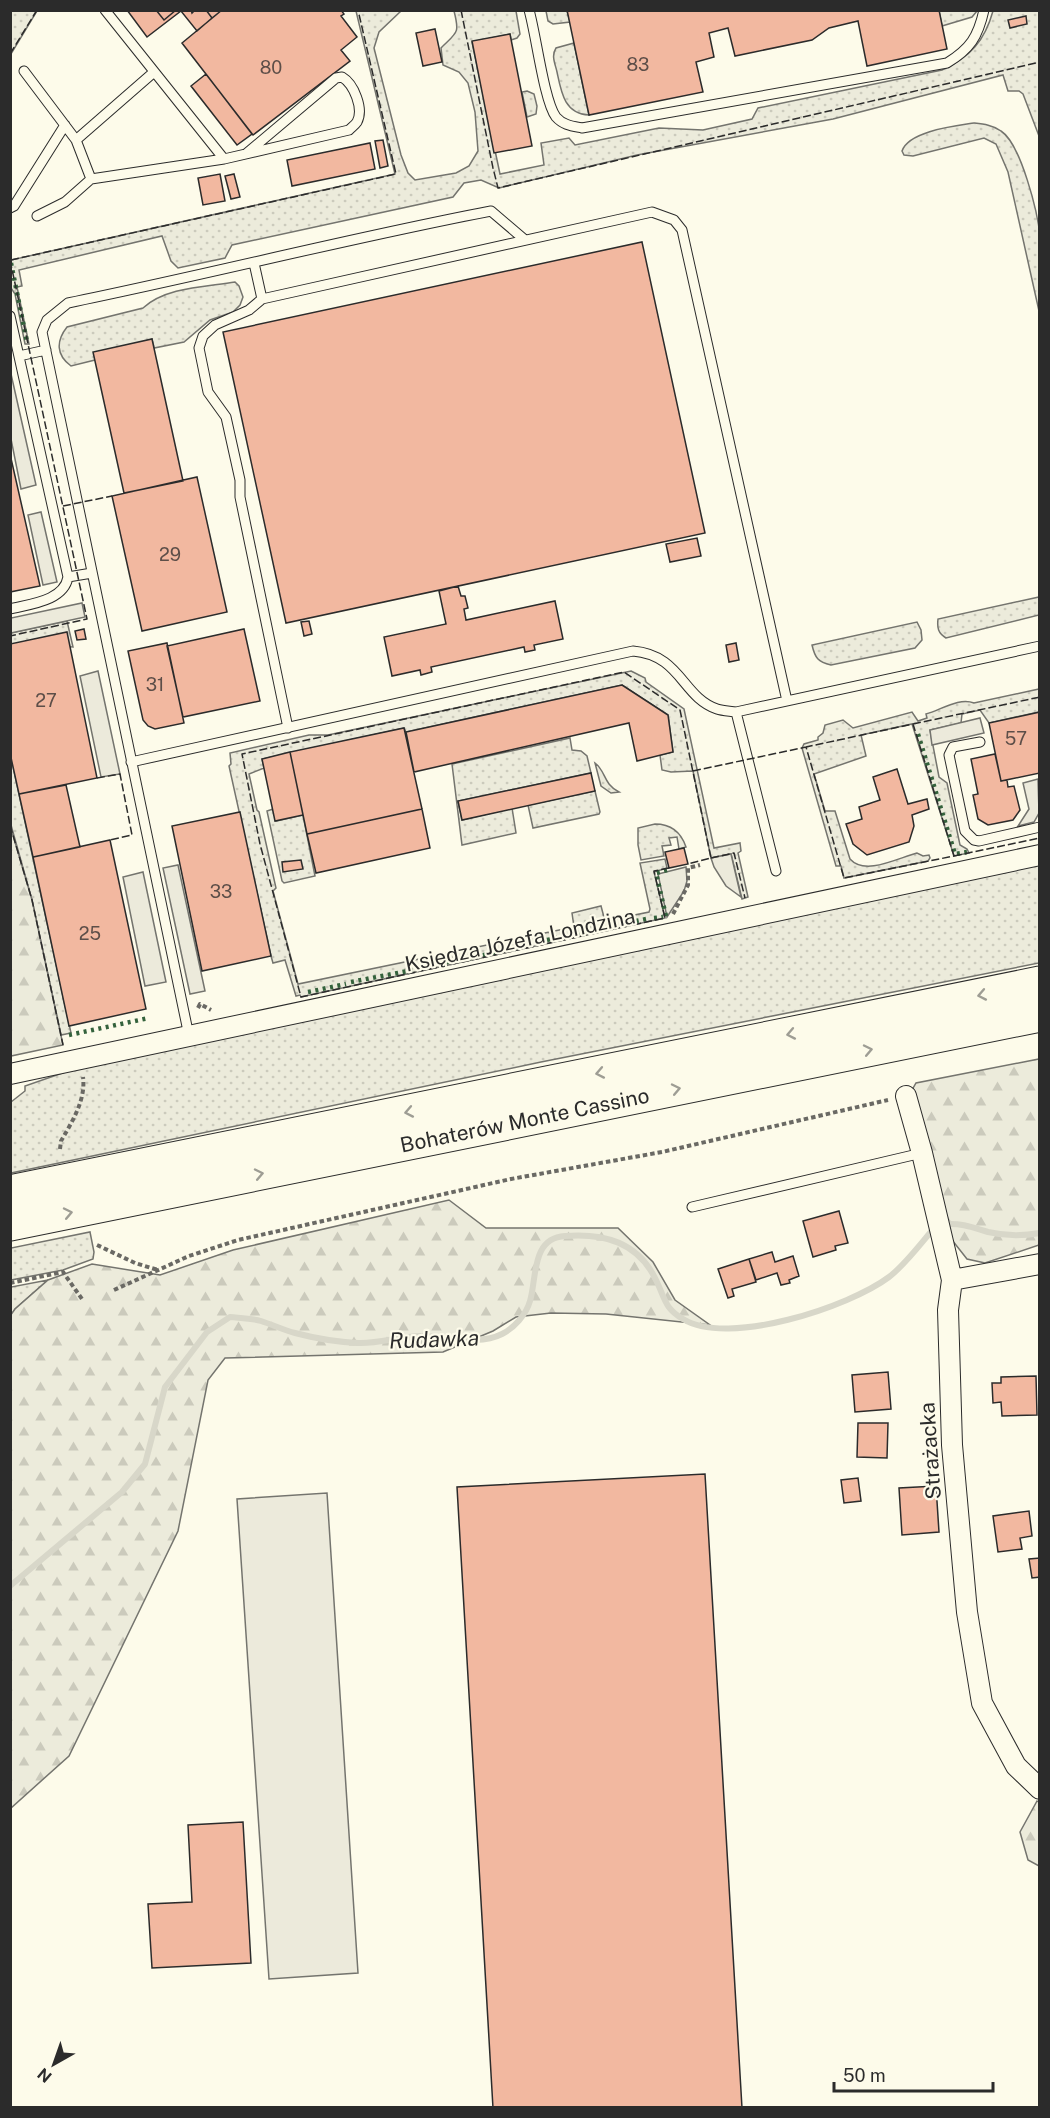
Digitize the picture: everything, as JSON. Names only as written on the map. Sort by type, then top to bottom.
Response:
[{"type":"highway","name":"Bohaterów Monte Cassino","points":[[10,1192],[1040,983]]},
{"type":"highway","name":"Bohaterów Monte Cassino","points":[[10,1224],[1040,1015]]},
{"type":"street","name":"Księdza Józefa Londzina","points":[[10,1074],[1040,855]]},
{"type":"street","name":"Strażacka","points":[[906,1096],[952,1280],[948,1310],[952,1445],[967,1612],[982,1703],[1016,1766],[1040,1789]]},
{"type":"street","points":[[952,1280],[1040,1264]]},
{"type":"lane","points":[[105,10],[224,159]]},
{"type":"lane","points":[[528,10],[548,99],[554,114],[565,123],[582,128],[947,63],[964,52],[974,38],[984,10]]},
{"type":"lane","points":[[24,71],[76,140],[91,179]]},
{"type":"lane","points":[[76,140],[154,72]]},
{"type":"lane","points":[[37,216],[65,202],[91,179],[224,159],[350,130],[357,122],[360,110],[350,81],[342,77],[336,78],[247,153]]},
{"type":"lane","points":[[10,208],[14,206],[65,125]]},
{"type":"lane","points":[[189,1036],[42,332],[47,320],[68,303],[398,229],[491,211],[525,240]]},
{"type":"lane","points":[[288,728],[226,417],[208,392],[198,348],[203,336],[214,325],[249,310],[262,299],[652,212],[674,220],[682,230],[787,701]]},
{"type":"lane","points":[[254,263],[262,299]]},
{"type":"lane","points":[[10,316],[68,577],[65,588],[55,596],[10,609]]},
{"type":"lane","points":[[19,356],[46,351]]},
{"type":"lane","points":[[68,577],[92,573]]},
{"type":"lane","points":[[131,762],[633,651],[648,652],[661,659],[675,670],[701,699],[716,709],[736,712],[1040,646]]},
{"type":"lane","points":[[736,712],[776,871]]},
{"type":"lane","points":[[980,742],[953,747],[949,754],[965,831],[974,840],[979,841],[1040,827]]},
{"type":"lane","points":[[692,1207],[922,1153]]},
{"type":"path","points":[[60,1149],[61,1141],[81,1102],[84,1090],[79,1059]]},
{"type":"path","points":[[114,1290],[189,1256],[238,1240],[511,1179],[662,1152],[906,1096]]},
{"type":"path","points":[[98,1245],[135,1263],[159,1270]]},
{"type":"path","points":[[10,1282],[63,1272],[82,1299]]},
{"type":"green space","points":[[10,11],[37,11],[11,54]]},
{"type":"green space","points":[[356,11],[401,11],[379,32],[374,48],[401,155],[408,173],[415,180],[456,173],[469,166],[478,151],[475,112],[468,83],[459,72],[443,65],[441,48],[457,29],[454,11],[516,11],[520,34],[517,38],[511,40],[510,34],[472,42],[500,174],[544,165],[541,143],[569,138],[575,145],[659,128],[703,130],[752,119],[758,108],[942,70],[961,60],[975,47],[986,31],[993,11],[1039,11],[1039,136],[1023,94],[1019,91],[1008,91],[1003,75],[833,119],[637,155],[499,188],[481,180],[464,183],[453,197],[232,245],[225,258],[178,268],[171,261],[162,236],[19,270],[22,286],[17,287],[29,344],[25,344],[15,294],[11,288],[11,260],[395,174]]},
{"type":"green space","points":[[546,11],[567,11],[570,22],[553,24],[548,21]]},
{"type":"green space","points":[[939,11],[977,11],[972,17],[942,26]]},
{"type":"green space","points":[[574,43],[589,115],[574,111],[569,106],[560,87],[554,63],[556,48]]},
{"type":"green space","points":[[527,91],[534,94],[537,106],[536,114],[527,117],[522,92]]},
{"type":"green space","points":[[974,123],[995,127],[1001,131],[1008,138],[1022,164],[1036,212],[1040,237],[1039,311],[1008,172],[996,144],[984,138],[913,156],[904,155],[902,151],[906,144],[923,134]]},
{"type":"green space","points":[[235,282],[243,297],[240,305],[233,312],[210,320],[184,342],[154,348],[152,339],[95,360],[71,366],[60,353],[59,343],[67,327],[143,308],[152,301],[174,292]]},
{"type":"green space","points":[[1039,597],[1039,615],[946,638],[939,630],[938,619]]},
{"type":"green space","points":[[67,621],[73,647],[11,644],[10,633]]},
{"type":"green space","points":[[917,622],[922,640],[915,648],[831,665],[818,659],[814,653],[812,645]]},
{"type":"green space","points":[[631,671],[645,678],[646,682],[684,709],[714,848],[740,843],[741,851],[738,853],[748,897],[742,899],[731,854],[711,858],[693,771],[662,770],[660,755],[673,752],[668,715],[622,685],[406,732],[404,728],[262,759],[264,768],[249,774],[276,888],[273,891],[298,984],[574,927],[572,913],[601,906],[605,921],[649,912],[640,863],[665,859],[667,868],[654,872],[665,918],[301,997],[296,996],[285,960],[273,963],[271,956],[229,766],[231,764],[230,753],[309,735],[328,735]]},
{"type":"green space","points":[[1039,689],[1039,712],[989,723],[980,710],[962,714],[961,723],[930,730],[939,777],[947,783],[960,845],[969,853],[954,856],[912,724],[861,735],[866,756],[814,774],[825,811],[835,811],[850,859],[856,864],[873,866],[917,853],[923,856],[929,855],[930,858],[928,861],[844,878],[841,866],[836,866],[802,748],[804,744],[818,740],[825,725],[843,720],[853,728],[912,712],[918,721],[927,718],[926,714],[956,703],[974,703]]},
{"type":"green space","points":[[570,738],[572,750],[581,751],[587,756],[591,773],[458,801],[462,820],[512,808],[516,833],[462,845],[452,764]]},
{"type":"green space","points":[[10,753],[71,1033],[61,1035],[32,900],[11,825]]},
{"type":"green space","points":[[595,763],[610,785],[619,792],[611,793],[601,786]]},
{"type":"green space","points":[[595,791],[599,814],[533,828],[528,805]]},
{"type":"green space","points":[[273,809],[276,821],[303,815],[315,876],[284,883],[282,881],[267,811]]},
{"type":"green space","points":[[655,824],[666,825],[675,830],[686,847],[679,849],[677,837],[669,838],[671,845],[662,846],[664,856],[641,860],[638,828]]},
{"type":"green space","points":[[10,825],[32,900],[63,1045],[11,1056]]},
{"type":"green space","points":[[1039,864],[1039,963],[541,1062],[11,1173],[11,1102],[25,1091],[25,1086],[74,1069]]},
{"type":"green space","points":[[1039,1059],[1039,1245],[985,1263],[967,1259],[952,1240],[912,1090],[916,1083]]},
{"type":"green space","points":[[449,1200],[486,1228],[618,1228],[653,1262],[675,1300],[710,1325],[606,1314],[551,1313],[516,1317],[493,1331],[443,1352],[225,1358],[208,1380],[178,1531],[69,1756],[11,1808],[10,1316],[15,1309],[48,1280],[92,1264],[160,1275],[233,1250]]},
{"type":"green space","points":[[90,1232],[93,1259],[63,1270],[11,1280],[11,1248]]},
{"type":"green space","points":[[48,1280],[15,1309],[11,1316],[11,1287]]},
{"type":"green space","points":[[1037,1801],[1040,1803],[1039,1866],[1028,1860],[1020,1832]]},
{"type":"shaded area","points":[[11,374],[36,485],[21,489],[11,439]]},
{"type":"shaded area","points":[[41,512],[57,582],[43,585],[28,515]]},
{"type":"shaded area","points":[[82,603],[85,617],[11,633],[11,618]]},
{"type":"shaded area","points":[[98,671],[120,774],[101,777],[80,676]]},
{"type":"shaded area","points":[[980,718],[984,733],[932,745],[930,730]]},
{"type":"shaded area","points":[[1038,779],[1039,813],[1034,822],[1018,826],[1029,809],[1023,783]]},
{"type":"shaded area","points":[[731,854],[741,897],[726,886],[711,858]]},
{"type":"shaded area","points":[[178,865],[205,991],[190,994],[163,868]]},
{"type":"shaded area","points":[[686,867],[687,881],[684,891],[667,917],[658,874]]},
{"type":"shaded area","points":[[143,872],[166,982],[145,986],[123,877]]},
{"type":"shaded area","points":[[327,1493],[358,1973],[269,1979],[237,1499]]},
{"type":"building","points":[[127,10],[156,10],[164,20],[176,10],[191,10],[192,13],[195,10],[206,10],[212,18],[197,31],[181,11],[147,37]]},
{"type":"building","points":[[156,10],[176,10],[164,20]]},
{"type":"building","points":[[206,10],[222,10],[212,18]]},
{"type":"building","points":[[222,10],[341,10],[344,14],[341,16],[357,37],[341,50],[350,61],[253,135],[182,43]]},
{"type":"building","points":[[567,10],[939,10],[947,49],[867,66],[858,21],[829,28],[812,40],[735,56],[728,28],[709,33],[714,57],[696,62],[703,92],[589,115]]},
{"type":"building","points":[[1026,16],[1027,24],[1010,28],[1008,20]]},
{"type":"building","points":[[435,29],[442,62],[423,66],[416,33]]},
{"type":"building","points":[[510,34],[532,146],[494,153],[472,41]]},
{"type":"building","points":[[206,74],[252,134],[237,145],[191,86]]},
{"type":"building","points":[[383,140],[388,166],[380,168],[375,141]]},
{"type":"building","points":[[370,143],[375,169],[292,186],[287,160]]},
{"type":"building","points":[[220,174],[225,201],[203,205],[198,178]]},
{"type":"building","points":[[234,174],[240,197],[231,199],[225,176]]},
{"type":"building","points":[[642,242],[705,533],[286,623],[223,332]]},
{"type":"building","points":[[152,339],[183,481],[124,493],[93,352]]},
{"type":"building","points":[[10,454],[40,586],[10,592]]},
{"type":"building","points":[[197,477],[227,612],[142,631],[112,496]]},
{"type":"building","points":[[697,538],[701,556],[670,562],[666,544]]},
{"type":"building","points":[[458,586],[461,596],[465,596],[468,608],[464,609],[466,620],[555,601],[563,639],[534,645],[535,650],[525,652],[524,647],[431,667],[432,672],[421,675],[420,670],[392,676],[384,637],[446,624],[439,591]]},
{"type":"building","points":[[309,621],[312,634],[304,636],[301,622]]},
{"type":"building","points":[[84,629],[86,639],[77,640],[75,631]]},
{"type":"building","points":[[244,629],[260,701],[183,717],[167,646]]},
{"type":"building","points":[[67,632],[97,778],[19,794],[10,753],[10,644]]},
{"type":"building","points":[[167,643],[184,723],[155,729],[143,720],[128,651]]},
{"type":"building","points":[[736,643],[739,660],[729,662],[726,645]]},
{"type":"building","points":[[622,685],[668,715],[673,752],[637,761],[629,723],[414,772],[406,732]]},
{"type":"building","points":[[1040,712],[1040,773],[1001,781],[989,723]]},
{"type":"building","points":[[404,728],[422,809],[307,834],[290,752]]},
{"type":"building","points":[[290,752],[303,815],[275,821],[262,759]]},
{"type":"building","points":[[995,754],[1001,781],[1007,780],[1008,787],[1014,786],[1020,810],[1013,820],[988,825],[978,819],[973,795],[978,794],[971,759]]},
{"type":"building","points":[[897,769],[908,804],[927,799],[929,809],[912,815],[914,826],[909,842],[867,855],[853,844],[846,824],[862,819],[859,807],[880,800],[873,777]]},
{"type":"building","points":[[591,773],[595,791],[462,820],[458,801]]},
{"type":"building","points":[[66,785],[80,847],[33,857],[19,794]]},
{"type":"building","points":[[422,809],[430,848],[316,873],[307,834]]},
{"type":"building","points":[[240,812],[271,956],[202,971],[172,826]]},
{"type":"building","points":[[110,840],[146,1009],[69,1026],[33,857]]},
{"type":"building","points":[[684,848],[688,864],[669,868],[665,852]]},
{"type":"building","points":[[301,860],[303,869],[283,872],[282,862]]},
{"type":"building","points":[[839,1211],[848,1243],[835,1246],[836,1250],[813,1257],[803,1221]]},
{"type":"building","points":[[772,1252],[775,1262],[793,1256],[799,1276],[789,1280],[790,1283],[781,1285],[777,1273],[756,1280],[749,1259]]},
{"type":"building","points":[[749,1259],[756,1282],[732,1289],[734,1296],[728,1298],[718,1269]]},
{"type":"building","points":[[888,1372],[891,1409],[855,1412],[852,1375]]},
{"type":"building","points":[[1036,1376],[1037,1415],[1002,1416],[1001,1402],[993,1403],[992,1383],[1001,1383],[1001,1377]]},
{"type":"building","points":[[858,1423],[888,1423],[887,1458],[857,1457]]},
{"type":"building","points":[[705,1474],[742,2108],[493,2108],[457,1487]]},
{"type":"building","points":[[858,1478],[861,1501],[844,1503],[841,1480]]},
{"type":"building","points":[[936,1486],[939,1532],[902,1535],[899,1488]]},
{"type":"building","points":[[1029,1511],[1032,1536],[1020,1538],[1022,1549],[998,1552],[993,1516]]},
{"type":"building","points":[[1040,1558],[1040,1577],[1032,1578],[1029,1559]]},
{"type":"building","points":[[243,1822],[251,1963],[152,1968],[148,1904],[192,1902],[188,1825]]},
{"type":"waterway","name":"Rudawka","points":[[947,1224],[963,1225],[1001,1234],[1040,1233]]},
{"type":"waterway","name":"Rudawka","points":[[10,1586],[122,1492],[145,1464],[165,1387],[207,1332],[230,1317],[257,1320],[302,1335],[350,1342],[366,1343],[421,1336],[473,1340],[493,1338],[511,1328],[526,1311],[537,1261],[546,1244],[554,1238],[579,1235],[593,1236],[618,1243],[640,1257],[649,1267],[668,1307],[683,1319],[703,1326],[729,1328],[757,1326],[818,1311],[871,1289],[901,1266],[935,1227]]},
{"type":"hedge","points":[[11,263],[27,342]]},
{"type":"hedge","points":[[918,734],[955,854],[967,852]]},
{"type":"hedge","points":[[666,916],[656,873],[667,870]]},
{"type":"hedge","points":[[654,918],[663,917]]},
{"type":"hedge","points":[[621,924],[646,919]]},
{"type":"hedge","points":[[594,930],[612,926]]},
{"type":"hedge","points":[[547,940],[587,931]]},
{"type":"hedge","points":[[514,948],[543,942]]},
{"type":"hedge","points":[[492,953],[510,949]]},
{"type":"hedge","points":[[461,960],[488,954]]},
{"type":"hedge","points":[[417,968],[457,960]]},
{"type":"hedge","points":[[351,982],[413,970]]},
{"type":"hedge","points":[[308,992],[346,984]]},
{"type":"hedge","points":[[69,1035],[149,1018]]},
{"type":"fence","points":[[10,54],[37,10]]},
{"type":"fence","points":[[11,260],[396,174],[358,10]]},
{"type":"fence","points":[[461,10],[498,188],[1040,62]]},
{"type":"fence","points":[[10,260],[87,619],[10,636]]},
{"type":"fence","points":[[63,506],[112,496]]},
{"type":"fence","points":[[669,868],[654,871],[665,918],[301,997],[260,844],[242,754],[624,672],[680,710],[711,858],[688,864]]},
{"type":"fence","points":[[913,724],[1040,697]]},
{"type":"fence","points":[[693,771],[806,747],[844,878],[954,856],[913,724],[806,747]]},
{"type":"fence","points":[[97,778],[120,774],[132,835],[110,840]]},
{"type":"fence","points":[[10,825],[32,900],[63,1045]]},
{"type":"fence","points":[[954,856],[1040,838]]},
{"type":"fence","points":[[711,858],[734,853],[745,898]]}]
